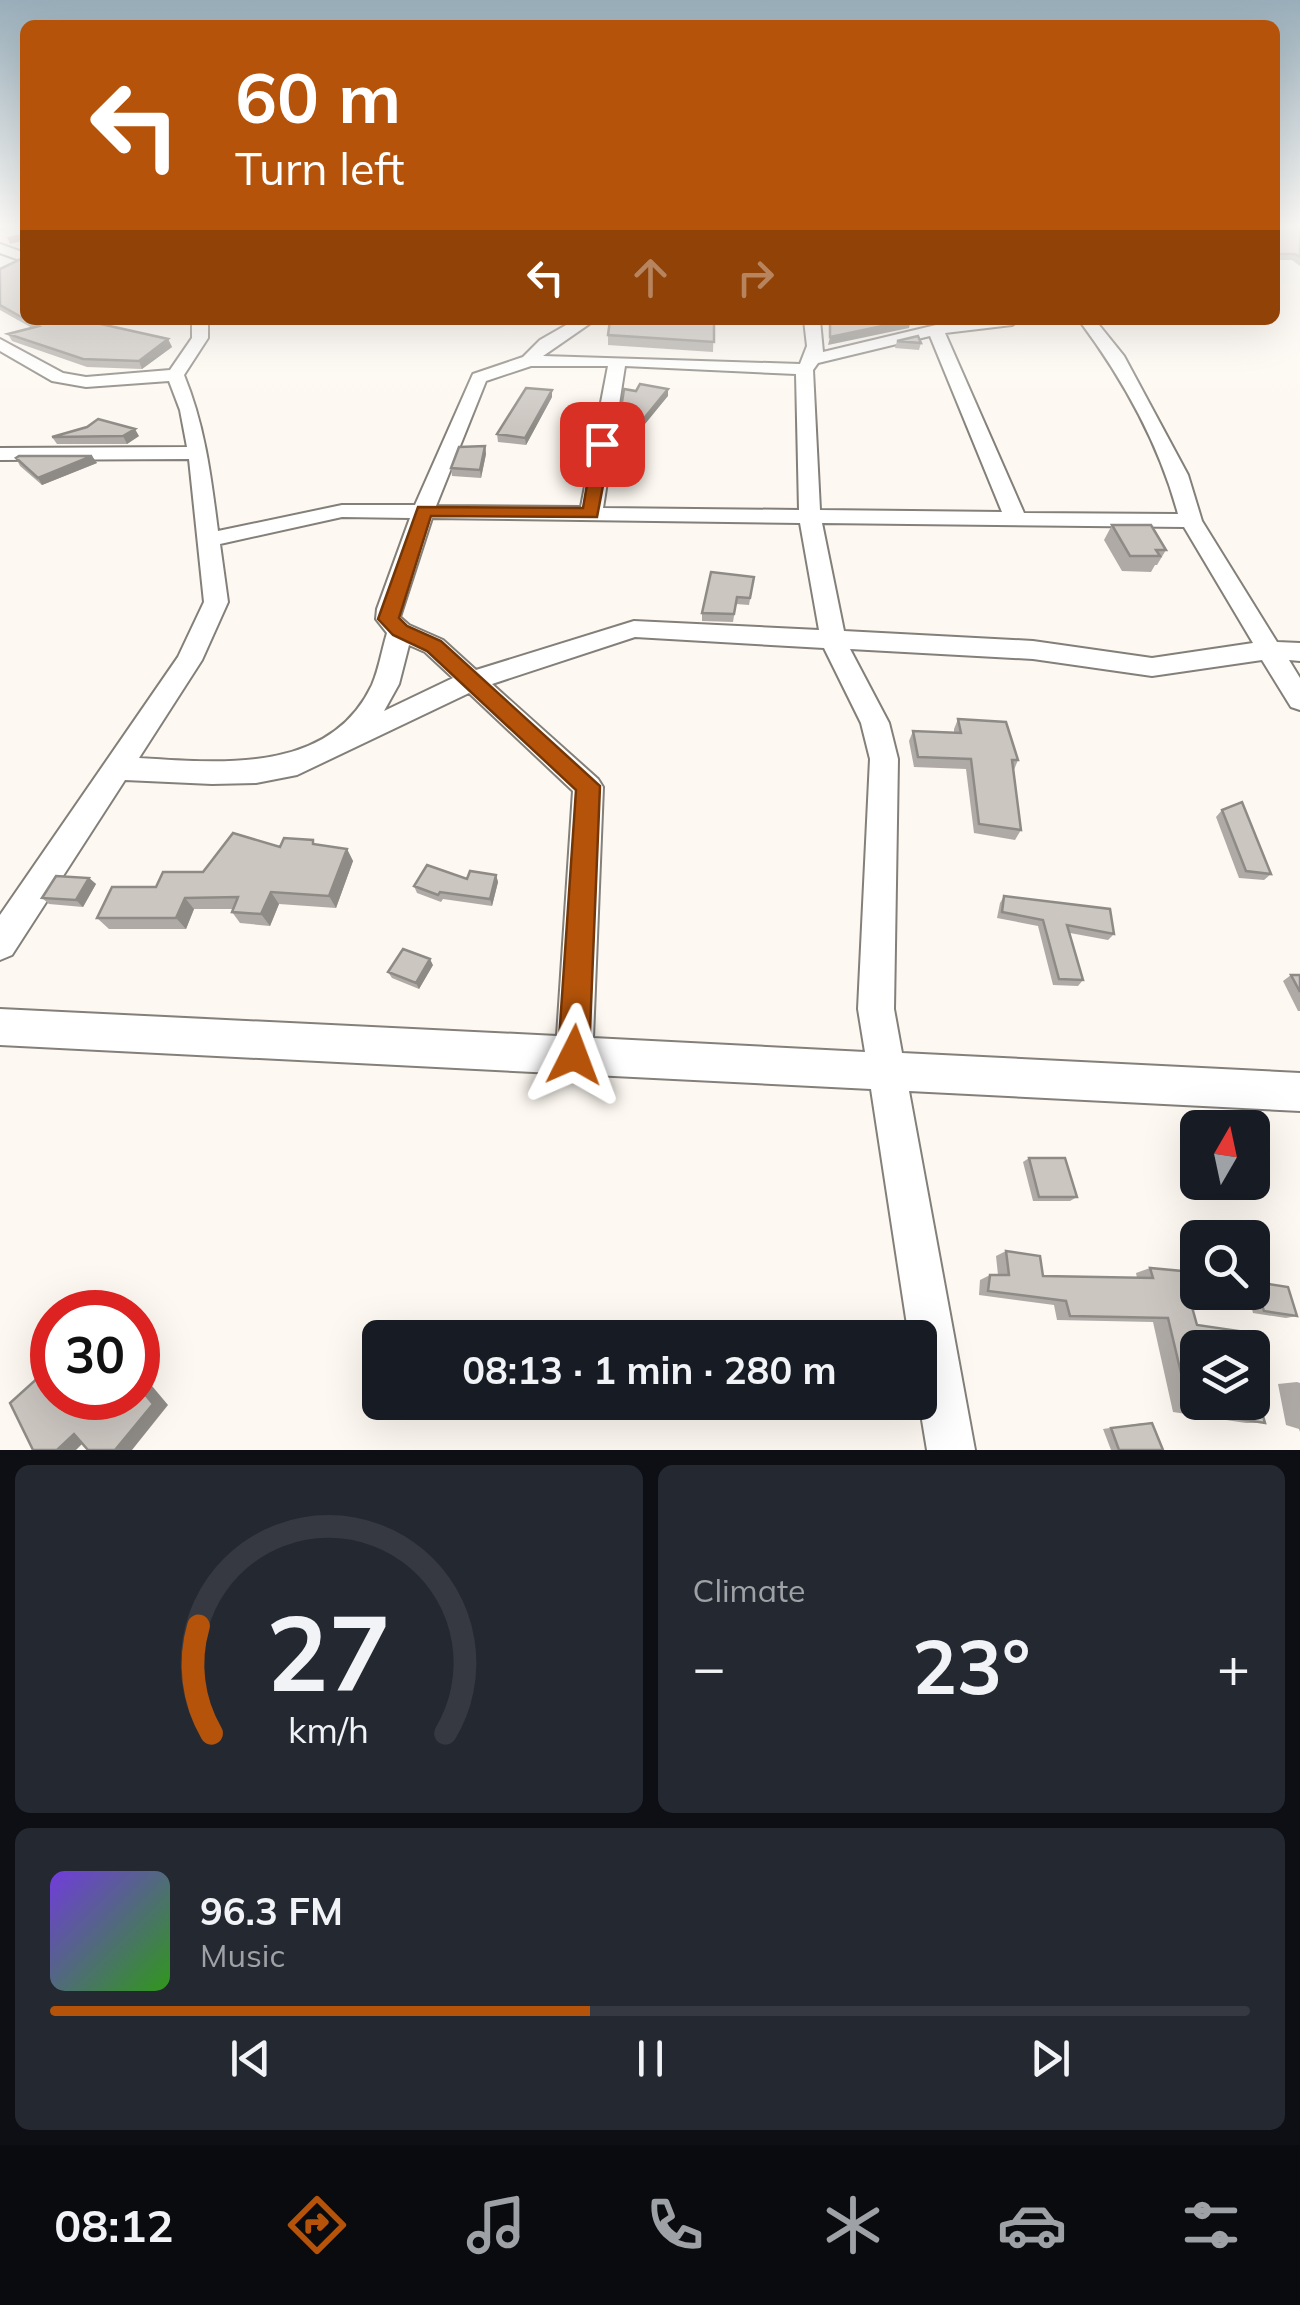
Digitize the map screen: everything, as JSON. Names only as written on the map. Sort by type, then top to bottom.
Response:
[{"type":"street","points":[[175,375],[200,338],[199,325]]},
{"type":"street","points":[[529,360],[546,343],[579,325]]},
{"type":"street","points":[[812,325],[810,517],[832,637],[875,722],[884,759],[876,1009],[952,1450]]},
{"type":"street","points":[[574,1055],[588,786],[434,646],[400,630],[388,619],[424,510],[479,378],[529,360],[809,364],[936,330],[974,325]]},
{"type":"street","points":[[1091,325],[1116,356],[1154,426],[1178,476],[1190,521],[1300,700]]},
{"type":"street","points":[[936,330],[1016,519]]},
{"type":"street","points":[[3,349],[58,377],[86,382],[175,375]]},
{"type":"street","points":[[591,513],[618,361]]},
{"type":"street","points":[[0,944],[203,636],[216,602],[198,453],[189,410],[175,375]]},
{"type":"street","points":[[0,454],[198,453]]},
{"type":"street","points":[[210,540],[342,511],[1190,521]]},
{"type":"street","points":[[118,768],[227,775],[272,770],[305,761],[470,680],[634,629],[1033,650],[1152,667],[1268,650],[1300,652]]},
{"type":"street","points":[[352,738],[373,708],[400,630]]},
{"type":"street","points":[[0,1027],[1300,1092]]},
{"type":"building","points":[[0,293],[20,293],[20,316],[0,305]]},
{"type":"building","points":[[105,325],[168,339],[139,361],[83,359],[8,334],[39,326]]},
{"type":"building","points":[[609,325],[714,325],[714,342],[608,335]]},
{"type":"building","points":[[830,325],[887,325],[830,337]]},
{"type":"building","points":[[918,336],[921,343],[897,341]]},
{"type":"building","points":[[640,384],[668,389],[618,450],[615,448],[624,389],[636,391]]},
{"type":"building","points":[[526,388],[552,390],[525,438],[497,434]]},
{"type":"building","points":[[98,419],[135,429],[123,436],[52,437],[87,427]]},
{"type":"building","points":[[485,446],[480,470],[451,468],[459,447]]},
{"type":"building","points":[[92,456],[38,478],[16,458]]},
{"type":"building","points":[[1112,525],[1151,525],[1166,550],[1156,550],[1160,556],[1130,556]]},
{"type":"building","points":[[711,572],[754,577],[750,598],[737,597],[734,614],[702,613]]},
{"type":"building","points":[[958,719],[1006,722],[1018,760],[1012,760],[1021,830],[979,824],[971,759],[918,757],[913,731],[961,733]]},
{"type":"building","points":[[1242,802],[1271,874],[1246,871],[1222,810]]},
{"type":"building","points":[[233,833],[280,847],[284,838],[313,840],[313,844],[347,849],[329,896],[271,892],[261,914],[232,912],[238,897],[185,898],[176,918],[97,918],[112,887],[156,887],[163,872],[203,872]]},
{"type":"building","points":[[427,865],[467,879],[470,871],[496,875],[490,899],[440,892],[438,895],[414,886]]},
{"type":"building","points":[[56,876],[89,878],[76,900],[42,898]]},
{"type":"building","points":[[1004,896],[1110,909],[1114,934],[1067,925],[1083,980],[1059,979],[1043,920],[1002,912]]},
{"type":"building","points":[[403,949],[430,959],[416,983],[388,972]]},
{"type":"building","points":[[1291,975],[1300,975],[1300,992]]},
{"type":"building","points":[[1029,1158],[1065,1158],[1077,1197],[1039,1197]]},
{"type":"building","points":[[1006,1251],[1040,1256],[1043,1276],[1153,1278],[1150,1268],[1180,1271],[1180,1310],[1193,1310],[1197,1325],[1232,1330],[1180,1330],[1180,1369],[1168,1318],[1070,1316],[1066,1301],[988,1291],[990,1275],[1009,1275]]},
{"type":"building","points":[[1270,1284],[1288,1287],[1297,1316],[1264,1311],[1270,1310]]},
{"type":"building","points":[[30,1385],[30,1420],[140,1420],[115,1450],[88,1450],[74,1434],[57,1450],[33,1450],[10,1403]]},
{"type":"building","points":[[1152,1423],[1163,1450],[1119,1450],[1111,1428]]},
{"type":"route","points":[[574,1055],[588,786],[434,646],[400,630],[388,619],[424,510],[591,513],[602,444]]}]
